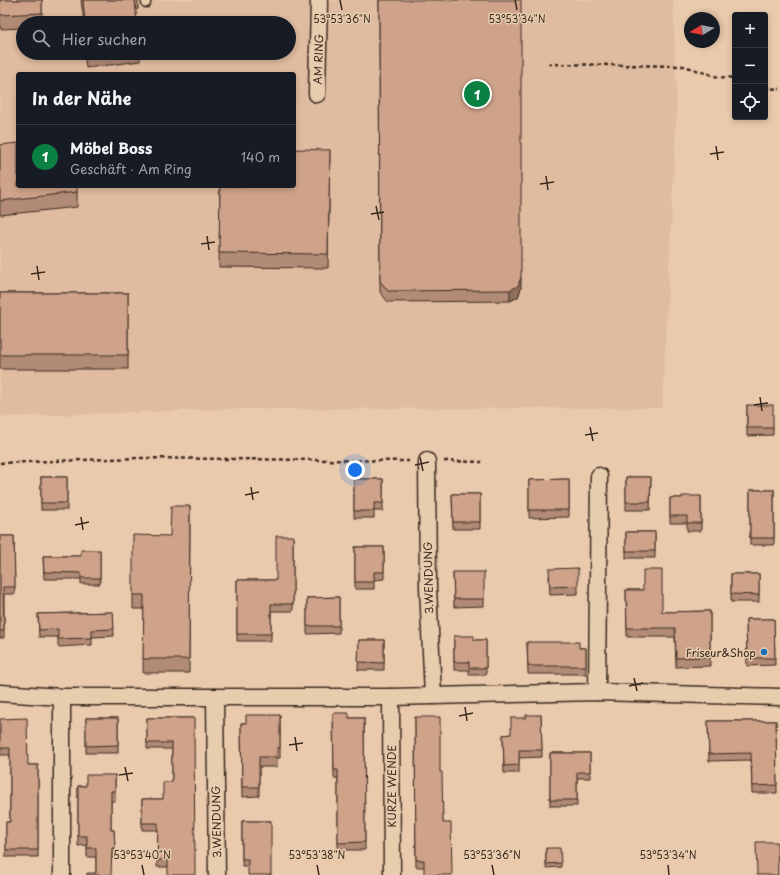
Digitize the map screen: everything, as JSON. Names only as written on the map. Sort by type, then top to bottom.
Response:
[{"type":"street","name":"AM RING","points":[[317,94],[319,0]]},
{"type":"street","name":"3.WENDUNG","points":[[427,461],[428,587],[433,696]]},
{"type":"street","points":[[597,692],[600,476]]},
{"type":"street","points":[[0,694],[62,697],[391,697],[597,692],[780,697]]},
{"type":"street","points":[[62,697],[62,875]]},
{"type":"street","name":"3.WENDUNG","points":[[215,697],[217,875]]},
{"type":"street","name":"KURZE WENDE","points":[[391,697],[392,875]]},
{"type":"path","points":[[548,64],[684,66],[718,77],[732,78]]},
{"type":"path","points":[[768,88],[780,89]]},
{"type":"path","points":[[0,463],[140,458],[482,462]]},
{"type":"shaded area","points":[[0,0],[673,0],[677,104],[662,408],[227,409],[0,417]]},
{"type":"building","points":[[0,0],[42,0],[42,13],[0,15]]},
{"type":"building","points":[[83,0],[135,0],[136,16],[84,16]]},
{"type":"building","points":[[379,0],[521,0],[521,277],[518,286],[510,290],[388,291],[380,281]]},
{"type":"building","points":[[16,143],[16,188],[77,188],[77,192],[0,201],[0,145]]},
{"type":"building","points":[[296,149],[330,150],[328,254],[219,253],[220,188],[296,188]]},
{"type":"building","points":[[0,293],[128,293],[128,355],[0,355]]},
{"type":"building","points":[[747,405],[773,405],[773,428],[747,428]]},
{"type":"building","points":[[41,477],[67,477],[67,503],[41,503]]},
{"type":"building","points":[[626,477],[651,477],[650,502],[626,502]]},
{"type":"building","points":[[354,479],[383,479],[383,503],[374,503],[374,511],[354,511]]},
{"type":"building","points":[[569,479],[569,510],[529,510],[529,480]]},
{"type":"building","points":[[750,490],[774,490],[774,538],[750,538]]},
{"type":"building","points":[[452,494],[480,494],[480,522],[453,522]]},
{"type":"building","points":[[682,496],[701,496],[701,523],[687,523],[687,516],[670,516],[670,498],[682,498]]},
{"type":"building","points":[[171,506],[190,506],[189,659],[143,659],[144,595],[133,595],[133,535],[170,536]]},
{"type":"building","points":[[626,532],[655,532],[655,551],[626,551]]},
{"type":"building","points":[[0,536],[14,536],[15,587],[3,587],[4,631],[0,631]]},
{"type":"building","points":[[276,536],[293,536],[293,604],[271,604],[271,634],[237,634],[237,580],[276,580]]},
{"type":"building","points":[[355,547],[384,547],[384,572],[374,572],[374,582],[355,582]]},
{"type":"building","points":[[81,550],[100,550],[100,578],[81,578],[81,573],[44,572],[43,556],[81,556]]},
{"type":"building","points":[[578,568],[578,586],[550,587],[549,569]]},
{"type":"building","points":[[643,570],[662,570],[662,612],[710,611],[710,657],[676,658],[675,628],[627,628],[626,590],[643,590]]},
{"type":"building","points":[[453,572],[484,572],[484,599],[454,599]]},
{"type":"building","points":[[731,574],[759,574],[759,595],[731,594]]},
{"type":"building","points":[[339,597],[339,626],[307,626],[307,598]]},
{"type":"building","points":[[113,612],[114,629],[92,630],[92,638],[58,639],[58,629],[39,630],[38,614]]},
{"type":"building","points":[[746,619],[774,619],[775,658],[747,658]]},
{"type":"building","points":[[454,636],[474,636],[474,640],[486,640],[486,668],[469,668],[469,662],[454,662]]},
{"type":"building","points":[[359,640],[384,640],[384,663],[358,662]]},
{"type":"building","points":[[527,642],[579,642],[579,648],[586,648],[586,666],[528,666]]},
{"type":"building","points":[[333,713],[349,713],[349,718],[364,718],[365,842],[338,843],[338,770],[334,770]]},
{"type":"building","points":[[246,715],[280,715],[280,748],[277,748],[277,757],[259,757],[259,787],[242,787],[241,723],[246,723]]},
{"type":"building","points":[[526,715],[541,715],[542,750],[519,750],[519,765],[504,766],[503,735],[511,734],[511,718],[526,718]]},
{"type":"building","points":[[415,717],[440,717],[440,772],[442,772],[443,823],[451,823],[452,875],[424,875],[424,860],[416,860]]},
{"type":"building","points":[[27,718],[28,765],[38,765],[38,850],[6,850],[6,822],[10,822],[10,748],[0,748],[0,719]]},
{"type":"building","points":[[86,718],[118,718],[118,745],[86,746]]},
{"type":"building","points":[[147,718],[194,718],[195,875],[168,875],[168,860],[157,860],[158,823],[142,823],[142,799],[163,799],[163,782],[172,782],[172,743],[147,743]]},
{"type":"building","points":[[708,721],[776,721],[777,785],[752,786],[751,753],[709,754]]},
{"type":"building","points":[[550,753],[590,753],[590,772],[577,772],[577,800],[550,800]]},
{"type":"building","points":[[86,775],[115,775],[115,791],[111,791],[111,830],[114,830],[115,848],[112,848],[111,875],[87,875],[87,873],[96,873],[96,848],[87,848],[87,836],[78,836],[78,786],[86,786]]},
{"type":"building","points":[[242,821],[271,821],[271,875],[248,875],[248,859],[242,859]]},
{"type":"building","points":[[756,842],[777,842],[778,875],[757,875]]},
{"type":"building","points":[[546,848],[560,848],[561,863],[546,864]]},
{"type":"place","name":"Möbel Boss","points":[[477,94]]},
{"type":"place","name":"Friseur&Shop","points":[[764,652]]}]
